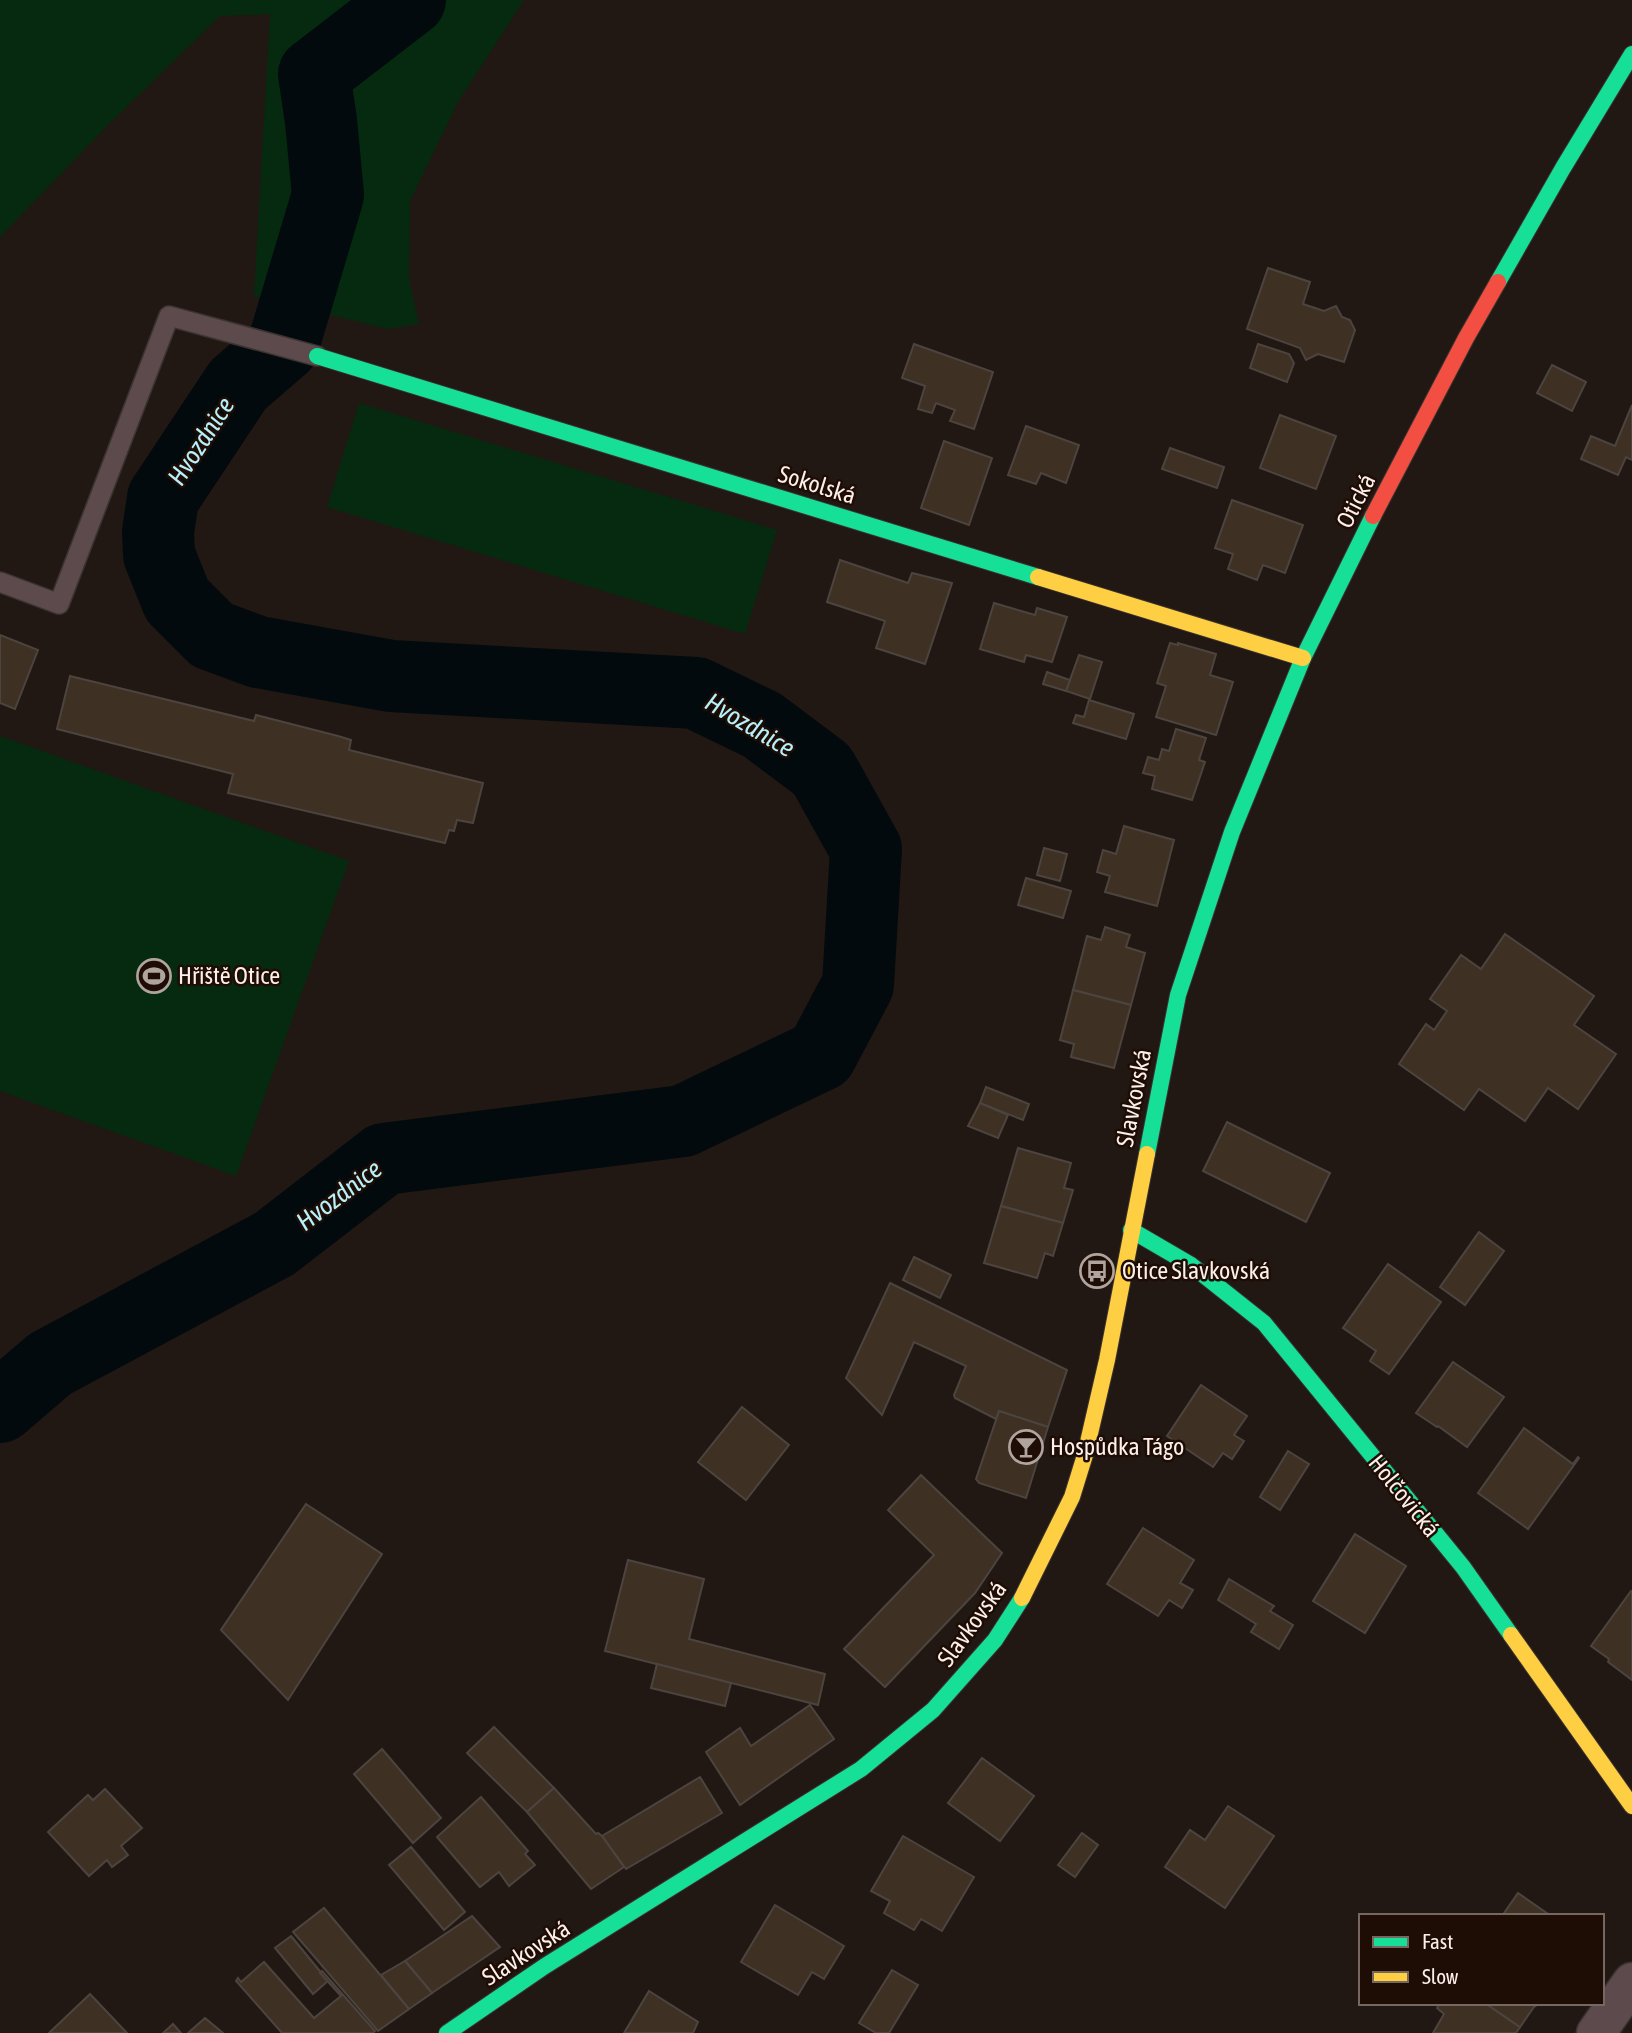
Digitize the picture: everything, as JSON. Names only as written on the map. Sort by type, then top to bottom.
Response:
[{"type":"main road","name":"Otická","points":[[1178,995],[1232,832],[1303,657],[1466,338],[1632,54]]},
{"type":"main road","name":"Sokolská","points":[[317,355],[1303,657]]},
{"type":"main road","name":"Slavkovská","points":[[447,2033],[545,1966],[861,1769],[933,1710],[995,1640],[1020,1602],[1072,1497],[1085,1455],[1178,995]]},
{"type":"main road","name":"Holčovická","points":[[1131,1230],[1191,1265],[1264,1323],[1463,1567],[1632,1806]]},
{"type":"street","points":[[1595,2033],[1632,1982]]},
{"type":"lane","points":[[0,582],[59,604],[169,316],[317,355]]},
{"type":"green space","points":[[0,0],[524,0],[458,102],[410,201],[409,279],[419,324],[388,329],[254,296],[270,14],[220,16],[107,126],[0,237]]},
{"type":"green space","points":[[359,403],[777,530],[745,634],[327,507]]},
{"type":"green space","name":"Hřiště Otice","points":[[0,736],[349,861],[236,1176],[0,1091]]},
{"type":"building","points":[[1268,268],[1310,282],[1303,304],[1324,311],[1336,306],[1342,317],[1350,320],[1355,330],[1344,362],[1318,354],[1306,360],[1300,348],[1247,329]]},
{"type":"building","points":[[914,344],[993,372],[974,429],[950,421],[955,410],[936,403],[932,413],[918,409],[925,386],[902,378]]},
{"type":"building","points":[[1258,344],[1289,354],[1294,363],[1287,382],[1250,368]]},
{"type":"building","points":[[1552,365],[1586,382],[1572,411],[1537,393]]},
{"type":"building","points":[[1632,405],[1632,460],[1626,457],[1618,475],[1581,459],[1591,436],[1615,446]]},
{"type":"building","points":[[1280,415],[1336,436],[1316,489],[1260,468]]},
{"type":"building","points":[[1026,426],[1079,445],[1066,483],[1041,473],[1036,484],[1008,475]]},
{"type":"building","points":[[944,441],[992,458],[969,525],[921,508]]},
{"type":"building","points":[[1170,448],[1224,467],[1217,488],[1162,469]]},
{"type":"building","points":[[1232,500],[1303,525],[1285,573],[1263,565],[1257,580],[1228,569],[1233,554],[1215,548]]},
{"type":"building","points":[[840,560],[908,583],[912,573],[952,583],[925,664],[876,648],[885,621],[827,602]]},
{"type":"building","points":[[994,603],[1035,615],[1037,608],[1067,617],[1052,662],[1026,655],[1024,662],[980,649]]},
{"type":"building","points":[[0,635],[38,650],[15,709],[0,703]]},
{"type":"building","points":[[1170,643],[1216,654],[1210,675],[1233,682],[1216,735],[1156,717],[1166,686],[1157,683]]},
{"type":"building","points":[[1079,655],[1102,662],[1090,699],[1066,691]]},
{"type":"building","points":[[1047,672],[1070,680],[1066,691],[1043,684]]},
{"type":"building","points":[[70,676],[254,721],[256,715],[338,736],[351,740],[349,750],[483,783],[473,823],[457,820],[454,831],[449,830],[445,843],[228,793],[233,774],[57,729]]},
{"type":"building","points":[[1089,700],[1134,714],[1126,739],[1073,723],[1076,715],[1084,717]]},
{"type":"building","points":[[1176,729],[1206,738],[1199,760],[1205,762],[1192,800],[1152,789],[1155,776],[1143,773],[1148,757],[1159,760],[1162,749],[1169,751]]},
{"type":"building","points":[[1124,826],[1174,840],[1157,906],[1105,892],[1110,876],[1097,872],[1103,850],[1116,854]]},
{"type":"building","points":[[1044,848],[1067,854],[1060,881],[1037,875]]},
{"type":"building","points":[[1026,878],[1071,891],[1063,918],[1018,905]]},
{"type":"building","points":[[1105,927],[1130,935],[1126,947],[1145,953],[1131,1005],[1073,990],[1087,936],[1101,940]]},
{"type":"building","points":[[1505,934],[1594,996],[1574,1025],[1616,1054],[1578,1109],[1548,1088],[1525,1121],[1479,1089],[1464,1110],[1399,1064],[1426,1024],[1434,1030],[1447,1011],[1430,999],[1461,955],[1481,969]]},
{"type":"building","points":[[1073,990],[1131,1005],[1114,1068],[1071,1057],[1074,1044],[1060,1040]]},
{"type":"building","points":[[986,1087],[1029,1104],[1023,1120],[980,1103]]},
{"type":"building","points":[[980,1103],[1008,1115],[998,1138],[968,1126]]},
{"type":"building","points":[[1227,1122],[1330,1173],[1306,1222],[1203,1171]]},
{"type":"building","points":[[1018,1148],[1071,1163],[1064,1188],[1073,1190],[1063,1223],[1001,1206]]},
{"type":"building","points":[[1001,1206],[1063,1223],[1053,1256],[1045,1253],[1037,1278],[984,1263]]},
{"type":"building","points":[[1479,1232],[1504,1251],[1465,1305],[1440,1287]]},
{"type":"building","points":[[914,1257],[951,1275],[940,1298],[903,1280]]},
{"type":"building","points":[[1388,1264],[1441,1302],[1389,1374],[1370,1361],[1376,1351],[1343,1328]]},
{"type":"building","points":[[890,1283],[1067,1370],[1048,1427],[999,1411],[996,1419],[955,1398],[966,1366],[914,1342],[882,1415],[846,1378]]},
{"type":"building","points":[[1453,1362],[1504,1397],[1467,1447],[1416,1413]]},
{"type":"building","points":[[1201,1385],[1247,1416],[1234,1435],[1244,1441],[1232,1459],[1223,1453],[1213,1467],[1167,1436]]},
{"type":"building","points":[[742,1407],[789,1445],[746,1500],[698,1462]]},
{"type":"building","points":[[999,1411],[1048,1427],[1026,1498],[979,1483],[976,1479]]},
{"type":"building","points":[[1524,1428],[1573,1464],[1579,1458],[1528,1529],[1478,1493]]},
{"type":"building","points":[[1288,1451],[1309,1464],[1280,1510],[1260,1497]]},
{"type":"building","points":[[921,1475],[1002,1553],[975,1593],[885,1687],[844,1649],[934,1555],[888,1510]]},
{"type":"building","points":[[306,1504],[382,1554],[288,1700],[221,1630]]},
{"type":"building","points":[[1143,1528],[1194,1560],[1180,1583],[1193,1590],[1182,1608],[1169,1600],[1158,1616],[1107,1584]]},
{"type":"building","points":[[1355,1534],[1406,1566],[1365,1633],[1313,1601]]},
{"type":"building","points":[[628,1560],[704,1579],[689,1639],[825,1674],[818,1705],[605,1651]]},
{"type":"building","points":[[1229,1579],[1274,1606],[1270,1611],[1293,1625],[1279,1649],[1251,1632],[1256,1624],[1218,1600]]},
{"type":"building","points":[[1632,1592],[1632,1680],[1591,1646]]},
{"type":"building","points":[[657,1664],[731,1683],[725,1706],[651,1688]]},
{"type":"building","points":[[810,1705],[834,1739],[740,1805],[706,1752],[740,1728],[751,1746]]},
{"type":"building","points":[[494,1727],[554,1788],[527,1812],[467,1753]]},
{"type":"building","points":[[382,1749],[441,1818],[413,1843],[354,1774]]},
{"type":"building","points":[[982,1758],[1034,1796],[1000,1841],[948,1803]]},
{"type":"building","points":[[700,1777],[722,1813],[626,1869],[602,1836]]},
{"type":"building","points":[[554,1788],[596,1834],[602,1836],[624,1867],[591,1889],[527,1812]]},
{"type":"building","points":[[105,1789],[142,1828],[121,1846],[128,1855],[112,1867],[107,1860],[89,1876],[48,1832],[88,1795],[93,1800]]},
{"type":"building","points":[[481,1797],[528,1851],[525,1854],[535,1865],[509,1886],[499,1872],[480,1887],[437,1837]]},
{"type":"building","points":[[1228,1806],[1274,1836],[1225,1908],[1165,1867],[1190,1830],[1205,1840]]},
{"type":"building","points":[[1082,1833],[1098,1845],[1075,1877],[1058,1865]]},
{"type":"building","points":[[903,1836],[974,1877],[942,1931],[921,1919],[914,1930],[884,1913],[890,1901],[871,1891]]},
{"type":"building","points":[[411,1847],[465,1912],[444,1930],[389,1865]]},
{"type":"building","points":[[1518,1893],[1548,1914],[1503,1914]]},
{"type":"building","points":[[775,1905],[844,1946],[824,1979],[812,1972],[798,1995],[741,1962]]},
{"type":"building","points":[[324,1908],[409,2009],[378,2031],[293,1932]]},
{"type":"building","points":[[472,1916],[500,1947],[432,1993],[405,1961]]},
{"type":"building","points":[[291,1936],[328,1981],[313,1994],[275,1948]]},
{"type":"building","points":[[405,1961],[432,1993],[409,2009],[381,1975]]},
{"type":"building","points":[[264,1962],[314,2018],[341,1996],[320,1973],[322,1971],[375,2031],[282,2033],[236,1981],[238,1978],[241,1982]]},
{"type":"building","points":[[892,1970],[918,1985],[889,2033],[876,2033],[859,2023]]},
{"type":"building","points":[[649,1991],[698,2022],[693,2033],[624,2033]]},
{"type":"building","points":[[90,1994],[127,2033],[49,2033]]},
{"type":"building","points":[[1439,2005],[1488,2005],[1520,2027],[1516,2033],[1433,2033],[1444,2014],[1437,2008]]},
{"type":"building","points":[[1488,2005],[1537,2005],[1520,2027]]},
{"type":"building","points":[[205,2018],[223,2033],[188,2033]]},
{"type":"building","points":[[173,2024],[181,2033],[163,2033]]},
{"type":"waterway","name":"Hvozdnice","points":[[0,1407],[50,1364],[274,1244],[384,1159],[683,1121],[821,1055],[858,985],[866,849],[822,770],[762,725],[696,693],[391,676],[258,652],[212,635],[177,600],[159,555],[158,532],[163,498],[238,385],[283,346],[328,195],[314,74],[410,0]]},
{"type":"traffic: fast","points":[[1498,282],[1632,54]]},
{"type":"traffic: fast","points":[[317,356],[1038,577]]},
{"type":"traffic: fast","points":[[1147,1154],[1178,995],[1232,832],[1303,658],[1373,516]]},
{"type":"traffic: fast","points":[[1131,1230],[1191,1265],[1264,1323],[1463,1567],[1511,1635]]},
{"type":"traffic: fast","points":[[447,2033],[545,1966],[861,1769],[933,1710],[995,1640],[1022,1598]]},
{"type":"traffic: slow","points":[[1038,577],[1303,658]]},
{"type":"traffic: slow","points":[[1022,1598],[1072,1497],[1085,1455],[1107,1360],[1147,1154]]},
{"type":"traffic: slow","points":[[1511,1635],[1632,1806]]},
{"type":"traffic: jam","points":[[1373,516],[1498,282]]},
{"type":"place","name":"Hřiště Otice","points":[[154,976]]},
{"type":"place","name":"Otice Slavkovská","points":[[1097,1271]]},
{"type":"place","name":"Hospůdka Tágo","points":[[1026,1447]]}]
